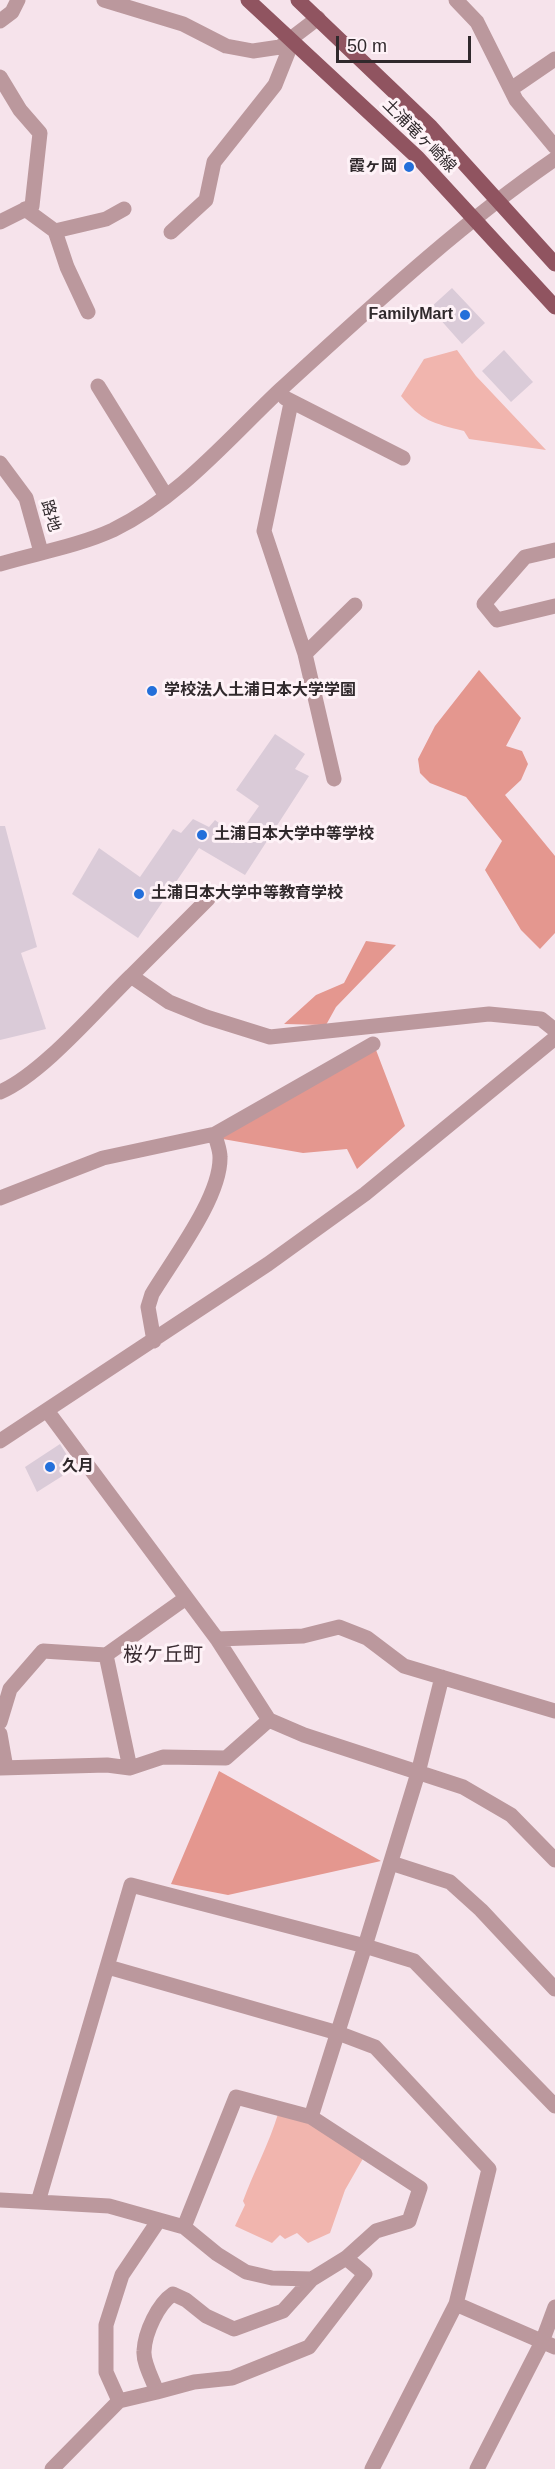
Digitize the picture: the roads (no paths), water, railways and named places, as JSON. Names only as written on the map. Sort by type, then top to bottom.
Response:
[{"type":"main road","name":"土浦竜ヶ崎線","points":[[248,0],[418,159],[555,307]]},
{"type":"main road","name":"土浦竜ヶ崎線","points":[[298,0],[431,127],[555,264]]},
{"type":"street","points":[[0,21],[12,12],[18,0]]},
{"type":"street","points":[[104,0],[183,24],[226,46],[254,51],[280,47],[293,40],[318,18]]},
{"type":"street","points":[[456,0],[477,22],[516,100],[555,147]]},
{"type":"street","points":[[171,232],[206,200],[214,162],[274,85],[293,40]]},
{"type":"street","points":[[511,88],[555,59]]},
{"type":"street","points":[[0,77],[20,110],[40,133],[32,206],[0,222]]},
{"type":"street","points":[[0,564],[113,530],[166,496],[473,218],[555,159]]},
{"type":"street","points":[[25,209],[55,231],[67,267],[87,312]]},
{"type":"street","points":[[55,231],[106,219],[124,209]]},
{"type":"street","points":[[98,386],[166,496]]},
{"type":"street","points":[[279,392],[291,403],[403,458]]},
{"type":"street","points":[[291,403],[264,531],[304,654],[334,779]]},
{"type":"street","name":"路地","points":[[0,463],[26,498],[41,552]]},
{"type":"street","points":[[555,550],[525,557],[484,604],[497,620],[555,606]]},
{"type":"street","points":[[304,654],[355,605]]},
{"type":"street","points":[[0,1092],[17,1085],[38,1067],[208,899]]},
{"type":"street","points":[[131,976],[169,1002],[206,1017],[270,1037],[489,1014],[541,1019],[555,1030]]},
{"type":"street","points":[[0,1441],[48,1412],[268,1264],[365,1194],[555,1038]]},
{"type":"street","points":[[0,1198],[104,1158],[215,1134],[373,1044]]},
{"type":"street","points":[[154,1341],[148,1307],[152,1294],[208,1202],[216,1183],[220,1157],[215,1134]]},
{"type":"street","points":[[48,1412],[217,1639],[269,1719],[304,1735],[463,1787],[511,1815],[555,1860]]},
{"type":"street","points":[[0,1722],[10,1689],[43,1651],[106,1655],[186,1598]]},
{"type":"street","points":[[217,1639],[303,1636],[339,1627],[367,1638],[404,1666],[555,1711]]},
{"type":"street","points":[[106,1655],[130,1768]]},
{"type":"street","points":[[311,2117],[392,1863],[418,1773],[441,1677]]},
{"type":"street","points":[[0,1734],[3,1768],[107,1765],[130,1768],[163,1757],[226,1758],[269,1719]]},
{"type":"street","points":[[392,1863],[450,1882],[481,1910],[555,1989]]},
{"type":"street","points":[[38,2202],[131,1885],[414,1961],[555,2106]]},
{"type":"street","points":[[108,1967],[338,2033],[375,2047],[489,2169],[456,2304],[372,2469]]},
{"type":"street","points":[[157,2392],[144,2353],[149,2331],[164,2300],[173,2294],[186,2300],[206,2316],[234,2329],[283,2311],[312,2279],[346,2258],[376,2231],[409,2221],[420,2188],[311,2117],[236,2097],[184,2227]]},
{"type":"street","points":[[0,2200],[109,2206],[184,2227],[217,2254],[246,2272],[272,2278],[312,2279]]},
{"type":"street","points":[[119,2401],[106,2372],[106,2325],[122,2275],[159,2220]]},
{"type":"street","points":[[52,2469],[119,2401],[194,2382],[232,2378],[309,2347],[365,2274],[346,2258]]},
{"type":"street","points":[[456,2304],[548,2344]]},
{"type":"street","points":[[477,2469],[548,2344],[555,2307]]},
{"type":"place","name":"霞ヶ岡","points":[[409,167]]},
{"type":"place","name":"FamilyMart","points":[[465,315]]},
{"type":"place","name":"学校法人土浦日本大学学園","points":[[152,691]]},
{"type":"place","name":"土浦日本大学中等学校","points":[[202,835]]},
{"type":"place","name":"土浦日本大学中等教育学校","points":[[139,894]]},
{"type":"place","name":"久月","points":[[50,1467]]},
{"type":"district","name":"桜ケ丘町","points":[[163,1655]]}]
